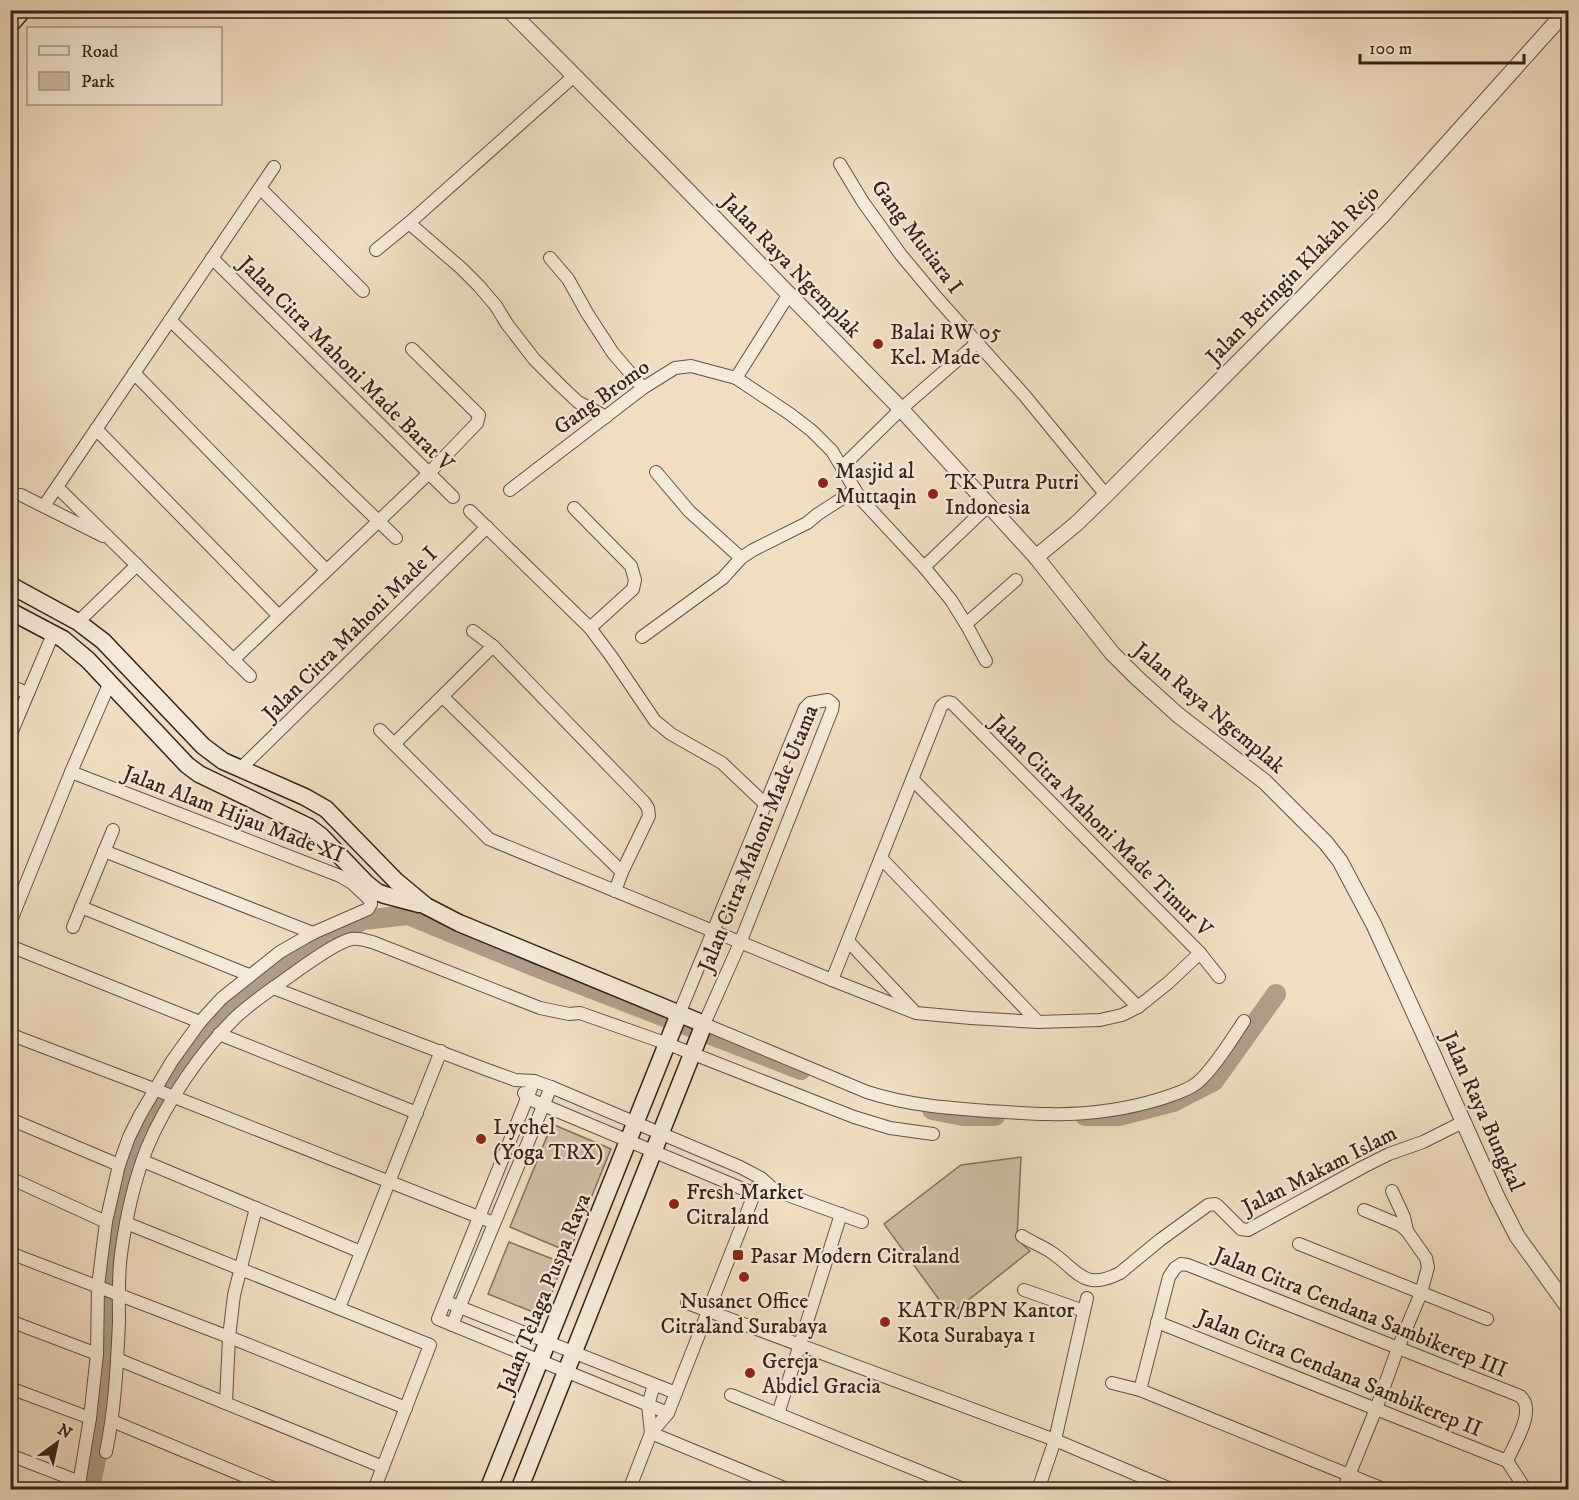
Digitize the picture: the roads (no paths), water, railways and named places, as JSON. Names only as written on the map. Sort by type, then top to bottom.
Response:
[{"type":"main road","points":[[10,25],[23,10]]},
{"type":"main road","points":[[10,585],[78,622],[103,641],[203,746],[223,761],[305,797],[326,809],[396,881],[426,906],[459,923],[703,1027],[519,1490]]},
{"type":"main road","points":[[10,611],[63,639],[88,660],[187,765],[212,781],[309,827],[377,892],[426,906]]},
{"type":"main road","points":[[385,896],[392,890],[396,881]]},
{"type":"main road","name":"Jalan Telaga Puspa Raya","points":[[488,1490],[678,1017]]},
{"type":"street","name":"Jalan Raya Ngemplak","points":[[509,10],[902,408],[1036,557],[1112,653],[1178,715],[1265,782],[1326,843],[1340,861],[1374,925]]},
{"type":"street","name":"Jalan Beringin Klakah Rejo","points":[[1036,557],[1076,524],[1106,495],[1382,216],[1567,10]]},
{"type":"street","points":[[376,250],[574,76]]},
{"type":"street","name":"Gang Mutiara I","points":[[840,164],[870,212],[902,255],[937,298],[1025,396],[1106,495]]},
{"type":"street","points":[[44,506],[274,167]]},
{"type":"street","points":[[260,188],[363,291]]},
{"type":"street","points":[[409,223],[479,286],[534,359],[561,386],[578,402],[606,417]]},
{"type":"street","name":"Jalan Citra Mahoni Made Barat V","points":[[212,258],[453,497]]},
{"type":"street","points":[[550,258],[568,279],[613,353],[643,388]]},
{"type":"street","points":[[736,378],[789,294]]},
{"type":"street","points":[[170,320],[396,538]]},
{"type":"street","points":[[842,467],[902,408],[978,342]]},
{"type":"street","points":[[233,660],[429,473],[477,423],[479,415],[412,349]]},
{"type":"street","name":"Gang Bromo","points":[[510,490],[643,388],[675,368],[691,366],[736,378],[790,414],[812,431],[832,452],[855,490],[878,519],[924,567],[951,600],[986,661]]},
{"type":"street","points":[[134,373],[326,570]]},
{"type":"street","points":[[96,429],[279,616]]},
{"type":"street","points":[[656,472],[689,511],[741,558]]},
{"type":"street","points":[[57,487],[250,676]]},
{"type":"street","points":[[642,637],[723,578],[741,558],[807,523],[818,513],[855,490]]},
{"type":"street","points":[[21,495],[113,542]]},
{"type":"street","points":[[924,567],[988,506]]},
{"type":"street","points":[[574,508],[631,566],[635,580],[633,589],[590,628]]},
{"type":"street","points":[[470,511],[590,628],[654,721],[670,734],[722,763],[765,804]]},
{"type":"street","name":"Jalan Citra Mahoni Made I","points":[[240,769],[487,527]]},
{"type":"street","points":[[78,622],[137,565]]},
{"type":"street","points":[[966,624],[1016,580]]},
{"type":"street","points":[[473,631],[493,646],[648,808],[649,816],[615,891]]},
{"type":"street","points":[[10,736],[52,634]]},
{"type":"street","points":[[394,744],[493,646]]},
{"type":"street","points":[[10,923],[110,682]]},
{"type":"street","points":[[10,686],[28,693]]},
{"type":"street","points":[[443,697],[622,872]]},
{"type":"street","name":"Jalan Citra Mahoni Made Utama","points":[[678,1017],[805,708],[810,703],[831,701],[832,710],[740,943],[703,1027]]},
{"type":"street","name":"Jalan Citra Mahoni Made Timur V","points":[[912,780],[941,707],[945,703],[952,703],[1200,953],[1220,977]]},
{"type":"street","points":[[380,730],[489,839],[916,1013],[1038,1022],[1100,1020],[1122,1015],[1138,1007],[1200,953]]},
{"type":"street","name":"Jalan Alam Hijau Made XI","points":[[71,772],[340,876],[352,883],[371,901],[369,908],[313,933]]},
{"type":"street","points":[[832,980],[912,780],[1138,1007]]},
{"type":"street","points":[[73,927],[113,830]]},
{"type":"street","points":[[104,851],[313,933]]},
{"type":"street","points":[[881,858],[1038,1022]]},
{"type":"street","points":[[81,907],[249,975]]},
{"type":"street","name":"Jalan Raya Bungkal","points":[[1374,925],[1497,1197],[1517,1236],[1569,1307]]},
{"type":"street","points":[[106,1452],[112,1421],[117,1359],[118,1294],[126,1223],[165,1093],[171,1061],[200,1022],[222,998],[280,952],[313,933]]},
{"type":"street","points":[[10,1455],[79,1486],[97,1354],[106,1222],[119,1165],[129,1137],[165,1093],[237,1015],[312,961],[351,939],[362,939],[375,943],[540,1008],[569,1014],[580,1013],[669,1042],[854,1117],[890,1128],[933,1134]]},
{"type":"street","points":[[848,941],[916,1013]]},
{"type":"street","points":[[10,946],[200,1022]]},
{"type":"street","points":[[273,988],[515,1080],[534,1081],[551,1087],[740,1167],[761,1178],[774,1190],[862,1222]]},
{"type":"street","points":[[703,1027],[888,1099],[939,1108],[1048,1114],[1101,1112],[1168,1096],[1186,1089],[1206,1075],[1244,1022]]},
{"type":"street","points":[[219,1034],[417,1113]]},
{"type":"street","points":[[13,1037],[165,1093],[494,1223]]},
{"type":"street","points":[[339,1308],[441,1052]]},
{"type":"street","points":[[515,1080],[527,1098],[653,1152],[755,1194],[774,1190]]},
{"type":"street","points":[[534,1081],[438,1319],[668,1413]]},
{"type":"street","points":[[452,1325],[551,1087]]},
{"type":"street","points":[[10,1119],[119,1165]]},
{"type":"street","name":"Jalan Makam Islam","points":[[1022,1236],[1049,1251],[1084,1278],[1096,1280],[1114,1276],[1208,1205],[1215,1204],[1241,1229],[1248,1230],[1362,1167],[1423,1142],[1463,1122]]},
{"type":"street","points":[[143,1161],[361,1252]]},
{"type":"street","points":[[733,1185],[740,1167]]},
{"type":"street","points":[[10,1178],[106,1222]]},
{"type":"street","points":[[629,1490],[651,1433],[668,1413],[761,1178]]},
{"type":"street","points":[[1392,1191],[1404,1217],[1407,1231]]},
{"type":"street","points":[[226,1403],[229,1337],[234,1295],[256,1208]]},
{"type":"street","points":[[1343,1490],[1421,1293],[1428,1267],[1426,1258],[1407,1231],[1400,1225],[1364,1210]]},
{"type":"street","points":[[778,1414],[841,1214]]},
{"type":"street","points":[[126,1223],[430,1345],[374,1490]]},
{"type":"street","points":[[1299,1244],[1487,1319]]},
{"type":"street","points":[[10,1253],[406,1408]]},
{"type":"street","name":"Jalan Citra Cendana Sambikerep III","points":[[1157,1322],[1169,1276],[1174,1268],[1181,1264],[1188,1265],[1520,1396],[1527,1405],[1527,1416],[1507,1461]]},
{"type":"street","points":[[1024,1290],[1084,1311]]},
{"type":"street","points":[[1038,1490],[1055,1440],[1087,1298]]},
{"type":"street","points":[[445,1302],[676,1394]]},
{"type":"street","points":[[687,1303],[1055,1440],[1173,1490]]},
{"type":"street","points":[[10,1321],[97,1354]]},
{"type":"street","points":[[1140,1390],[1157,1322]]},
{"type":"street","name":"Jalan Citra Cendana Sambikerep II","points":[[1157,1322],[1507,1461]]},
{"type":"street","points":[[117,1359],[383,1467]]},
{"type":"street","points":[[1112,1383],[1140,1390],[1386,1490]]},
{"type":"street","points":[[651,1433],[648,1405],[654,1385]]},
{"type":"street","points":[[10,1388],[90,1418]]},
{"type":"street","points":[[730,1395],[966,1490]]},
{"type":"street","points":[[112,1421],[278,1490]]},
{"type":"street","points":[[651,1433],[789,1490]]},
{"type":"street","points":[[1507,1461],[1526,1490]]},
{"type":"waterway","points":[[89,1490],[107,1393],[111,1301],[121,1212],[127,1186],[159,1102],[212,1025],[270,971],[363,920],[408,915],[801,1070]]},
{"type":"waterway","points":[[1085,1116],[1119,1116],[1173,1102],[1214,1081],[1276,994]]},
{"type":"waterway","points":[[932,1110],[963,1116],[995,1116]]},
{"type":"place","name":"Balai RW 05 Kel. Made","points":[[878,344]]},
{"type":"place","name":"Masjid al Muttaqin","points":[[823,483]]},
{"type":"place","name":"TK Putra Putri Indonesia","points":[[933,494]]},
{"type":"place","name":"Lychel (Yoga TRX)","points":[[481,1139]]},
{"type":"place","name":"Fresh Market Citraland","points":[[674,1204]]},
{"type":"place","name":"Pasar Modern Citraland","points":[[738,1255]]},
{"type":"place","name":"Nusanet Office Citraland Surabaya","points":[[744,1277]]},
{"type":"place","name":"KATR/BPN Kantor Kota Surabaya 1","points":[[885,1322]]},
{"type":"place","name":"Gereja Abdiel Gracia","points":[[750,1373]]}]
